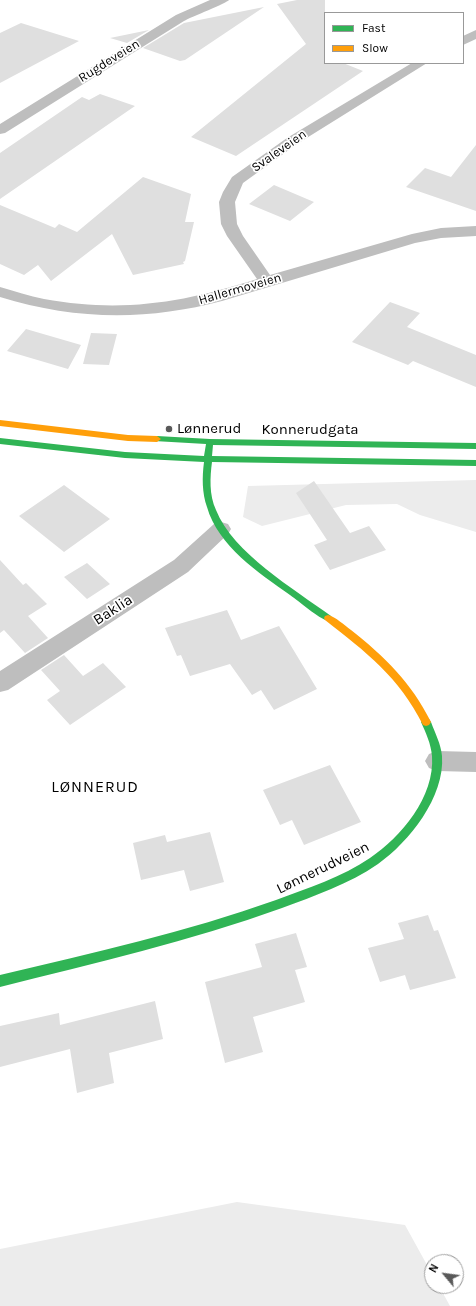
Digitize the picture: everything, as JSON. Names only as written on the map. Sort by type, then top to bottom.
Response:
[{"type":"main road","name":"Konnerudgata","points":[[0,423],[114,436],[210,442],[476,446]]},
{"type":"main road","name":"Konnerudgata","points":[[0,441],[125,455],[208,459],[476,462]]},
{"type":"main road","name":"Lønnerudveien","points":[[0,981],[141,946],[274,906],[348,875],[373,862],[401,839],[418,814],[430,789],[437,761],[428,726],[414,698],[385,666],[356,640],[241,550],[221,529],[211,510],[206,491],[210,442]]},
{"type":"street","name":"Rugdeveien","points":[[0,130],[180,18],[209,4],[223,0]]},
{"type":"street","points":[[464,40],[476,34]]},
{"type":"street","name":"Svaleveien","points":[[267,282],[235,236],[229,224],[227,202],[230,192],[237,180],[292,141],[419,64]]},
{"type":"street","name":"Hallermoveien","points":[[0,292],[46,304],[74,308],[131,310],[178,306],[267,282],[412,239],[441,233],[476,231]]},
{"type":"street","name":"Baklia","points":[[0,684],[181,566],[221,529]]},
{"type":"street","points":[[437,761],[476,762]]},
{"type":"shaded area","points":[[476,480],[476,532],[420,515],[397,504],[346,505],[262,526],[243,517],[248,486]]},
{"type":"shaded area","points":[[237,1202],[405,1225],[424,1259],[424,1294],[443,1294],[450,1306],[0,1306],[0,1249]]},
{"type":"building","points":[[297,0],[325,0],[324,64],[346,64],[363,71],[236,156],[191,137],[306,44],[277,4]]},
{"type":"building","points":[[264,7],[185,60],[180,61],[143,48],[184,23]]},
{"type":"building","points":[[21,23],[79,41],[0,83],[0,33]]},
{"type":"building","points":[[149,30],[127,43],[110,38]]},
{"type":"building","points":[[100,94],[135,106],[0,199],[0,153],[82,97],[89,100]]},
{"type":"building","points":[[476,145],[476,211],[406,187],[425,168],[451,177]]},
{"type":"building","points":[[143,177],[191,194],[185,222],[194,222],[185,261],[183,262],[184,264],[133,275],[112,234],[51,281],[38,265],[24,275],[0,264],[0,205],[55,228],[59,224],[77,232]]},
{"type":"building","points":[[274,185],[314,202],[290,221],[249,204]]},
{"type":"building","points":[[390,302],[420,313],[407,327],[476,355],[476,387],[413,361],[408,365],[352,342]]},
{"type":"building","points":[[26,329],[81,345],[68,369],[7,351]]},
{"type":"building","points":[[91,333],[117,334],[109,365],[83,364]]},
{"type":"building","points":[[314,481],[350,533],[369,526],[386,550],[330,570],[314,545],[327,540],[296,493]]},
{"type":"building","points":[[64,485],[110,519],[64,552],[19,516]]},
{"type":"building","points":[[0,560],[23,585],[26,583],[47,604],[28,616],[48,638],[25,653],[4,630],[0,633]]},
{"type":"building","points":[[87,563],[110,584],[87,599],[64,577]]},
{"type":"building","points":[[227,610],[241,640],[279,626],[317,689],[274,710],[261,690],[252,695],[230,664],[190,676],[181,655],[177,656],[165,628]]},
{"type":"building","points":[[64,655],[83,676],[103,663],[126,687],[70,725],[47,700],[60,691],[41,670]]},
{"type":"building","points":[[330,765],[361,822],[304,845],[292,820],[280,825],[263,790]]},
{"type":"building","points":[[210,832],[224,882],[190,891],[184,870],[141,880],[133,843],[165,835],[167,842]]},
{"type":"building","points":[[428,915],[434,931],[438,930],[456,978],[410,990],[405,975],[380,982],[368,948],[404,939],[398,923]]},
{"type":"building","points":[[296,933],[307,967],[295,970],[305,1002],[253,1017],[263,1052],[225,1063],[205,982],[262,967],[255,944]]},
{"type":"building","points":[[155,1001],[163,1039],[109,1053],[114,1083],[77,1093],[70,1049],[0,1067],[0,1026],[59,1013],[60,1025]]},
{"type":"traffic: fast","points":[[157,439],[210,442],[476,446]]},
{"type":"traffic: fast","points":[[0,441],[125,455],[208,459],[476,463]]},
{"type":"traffic: fast","points":[[210,442],[207,467],[207,492],[211,509],[218,524],[230,540],[261,569],[328,618]]},
{"type":"traffic: fast","points":[[0,981],[150,944],[224,922],[297,897],[342,878],[374,861],[403,836],[419,813],[432,789],[437,758],[434,742],[426,722]]},
{"type":"traffic: slow","points":[[0,423],[128,438],[157,439]]},
{"type":"traffic: slow","points":[[328,618],[371,651],[397,677],[418,706],[426,722]]},
{"type":"place","name":"Lønnerud","points":[[169,429]]},
{"type":"district","name":"LØNNERUD","points":[[95,787]]}]
